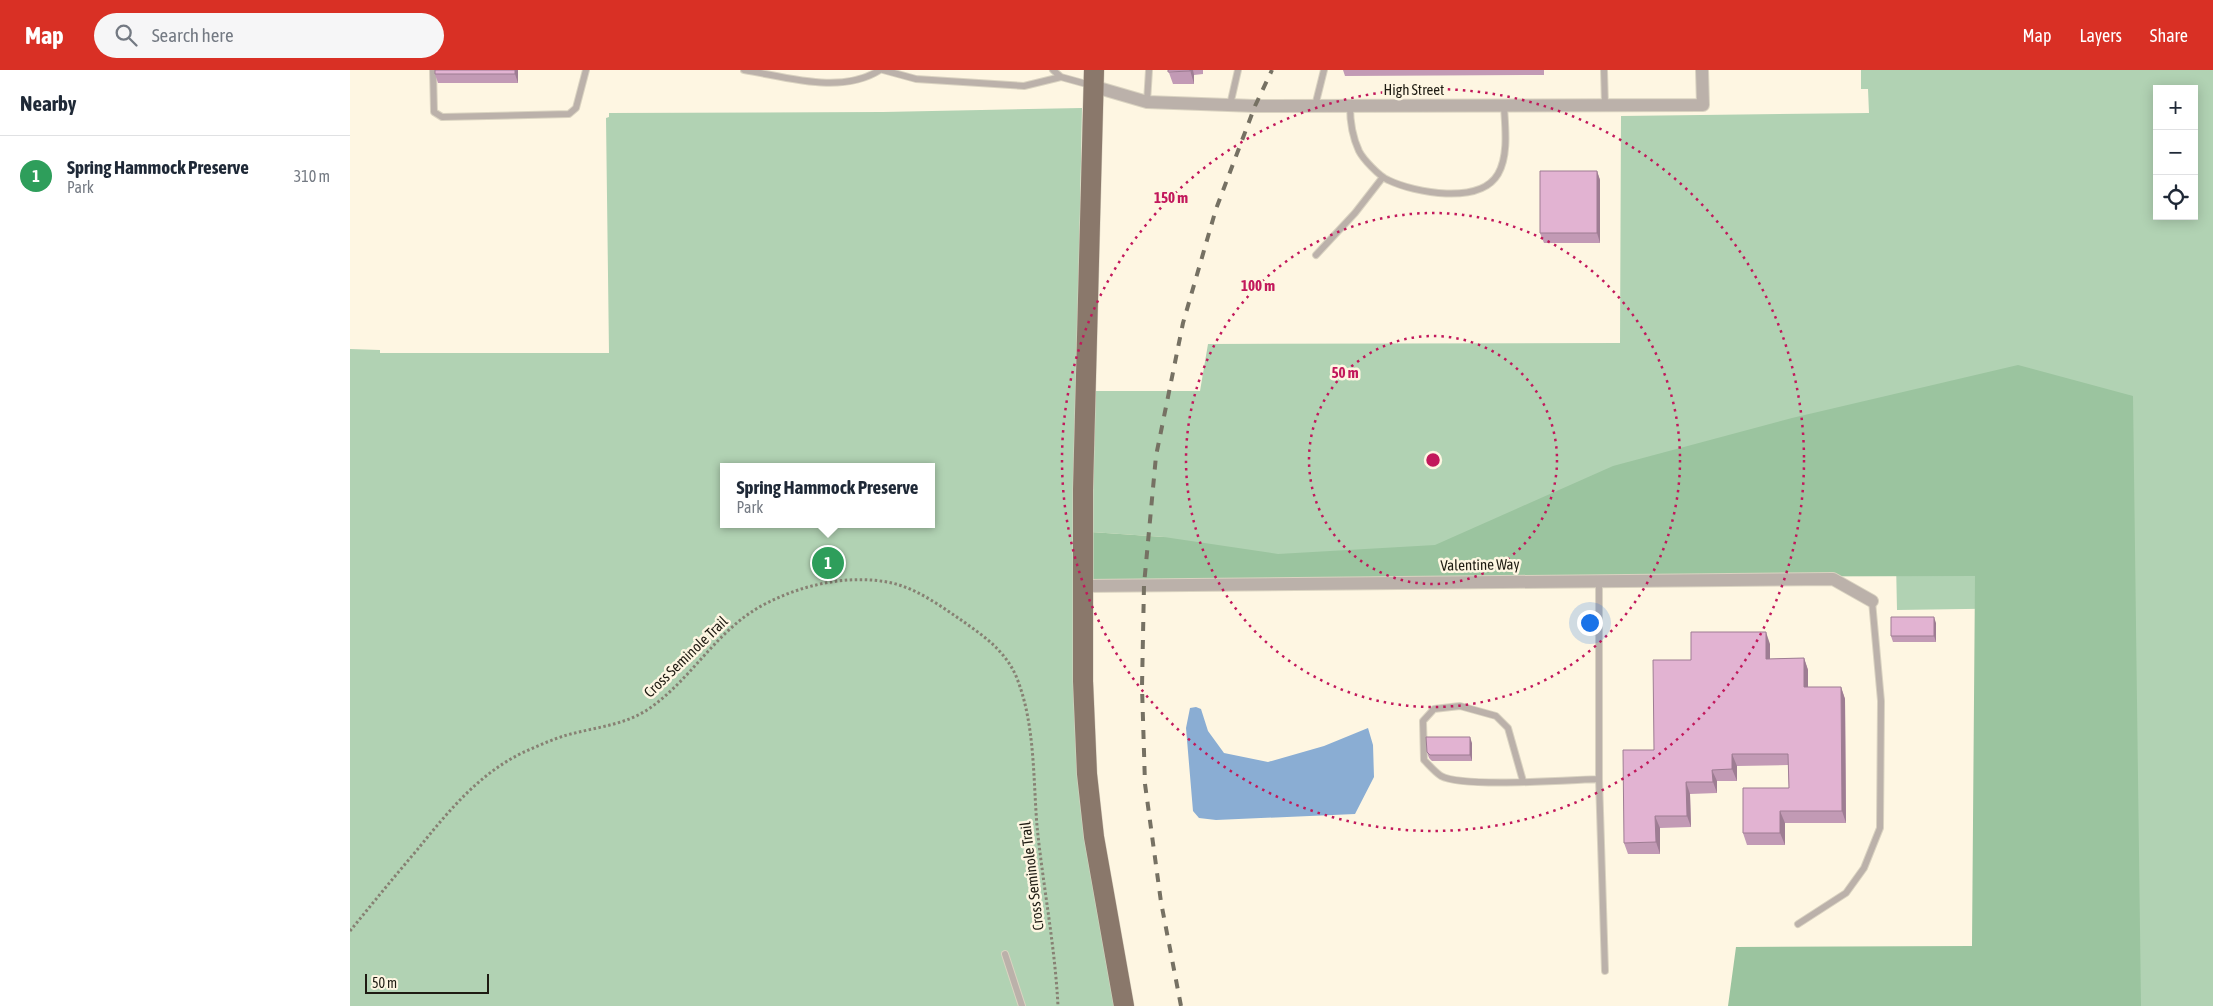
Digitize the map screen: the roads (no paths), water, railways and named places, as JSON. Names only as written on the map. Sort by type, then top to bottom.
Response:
[{"type":"main road","points":[[1093,78],[1082,586],[1087,774],[1103,893],[1124,1006]]},
{"type":"street","name":"High Street","points":[[1093,78],[1147,102],[1315,106],[1703,105],[1702,70]]},
{"type":"street","name":"Valentine Way","points":[[1082,586],[1833,579],[1872,601]]},
{"type":"lane","points":[[433,70],[434,112],[442,117],[569,114],[576,108],[586,70]]},
{"type":"lane","points":[[744,70],[831,84],[865,79],[881,70],[916,78],[1024,86],[1061,78],[1093,78]]},
{"type":"lane","points":[[1053,70],[1061,78]]},
{"type":"lane","points":[[1147,102],[1149,70]]},
{"type":"lane","points":[[1230,105],[1238,70]]},
{"type":"lane","points":[[1315,106],[1324,70]]},
{"type":"lane","points":[[1604,70],[1605,105]]},
{"type":"lane","points":[[1350,106],[1350,125],[1359,152],[1383,177],[1420,191],[1459,194],[1488,185],[1498,173],[1503,156],[1504,106]]},
{"type":"lane","points":[[1316,255],[1355,213],[1383,177]]},
{"type":"lane","points":[[1599,581],[1599,779],[1605,971]]},
{"type":"lane","points":[[1798,924],[1846,893],[1864,868],[1880,828],[1880,700],[1872,601]]},
{"type":"lane","points":[[1523,781],[1508,728],[1496,716],[1460,706],[1434,709],[1423,721],[1424,760],[1440,776],[1458,781],[1523,781],[1599,779]]},
{"type":"lane","points":[[1005,954],[1022,1006]]},
{"type":"water","points":[[1196,707],[1201,709],[1208,731],[1224,753],[1268,762],[1324,746],[1368,728],[1373,745],[1374,777],[1355,814],[1216,820],[1199,818],[1193,811],[1186,728],[1190,708]]},
{"type":"railway","points":[[1181,1006],[1161,902],[1145,784],[1142,687],[1144,585],[1156,456],[1183,323],[1216,209],[1255,106],[1272,70]]},
{"type":"place","name":"Spring Hammock Preserve","points":[[828,563]]}]
